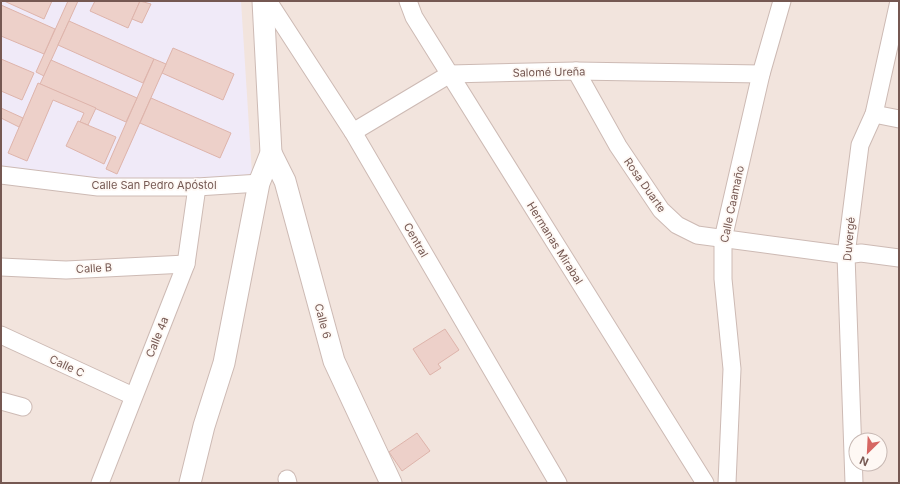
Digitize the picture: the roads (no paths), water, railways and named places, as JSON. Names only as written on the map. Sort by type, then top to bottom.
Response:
[{"type":"street","points":[[190,483],[204,426],[224,363],[259,183],[271,153],[263,1]]},
{"type":"street","name":"Central","points":[[268,1],[353,132],[558,483]]},
{"type":"street","name":"Hermanas Mirabal","points":[[408,1],[414,17],[704,483]]},
{"type":"street","name":"Calle Caamaño","points":[[727,483],[732,369],[724,285],[723,239],[761,74],[782,1]]},
{"type":"street","name":"Duvergé","points":[[854,483],[846,255],[860,145],[874,114],[898,1]]},
{"type":"street","name":"Salomé Ureña","points":[[353,132],[450,74],[576,71],[761,74]]},
{"type":"street","name":"Rosa Duarte","points":[[576,71],[618,146],[661,210],[677,225],[697,235],[723,239],[846,255],[861,253],[899,258]]},
{"type":"street","points":[[874,114],[899,119]]},
{"type":"street","name":"Calle 6","points":[[271,153],[285,181],[334,361],[391,483]]},
{"type":"street","name":"Calle San Pedro Apóstol","points":[[1,175],[98,187],[197,187],[259,183]]},
{"type":"street","name":"Calle 4a","points":[[100,483],[186,264],[197,187]]},
{"type":"street","name":"Calle B","points":[[1,268],[66,270],[186,264]]},
{"type":"street","name":"Calle C","points":[[1,335],[133,396]]},
{"type":"street","points":[[1,401],[23,407]]}]
